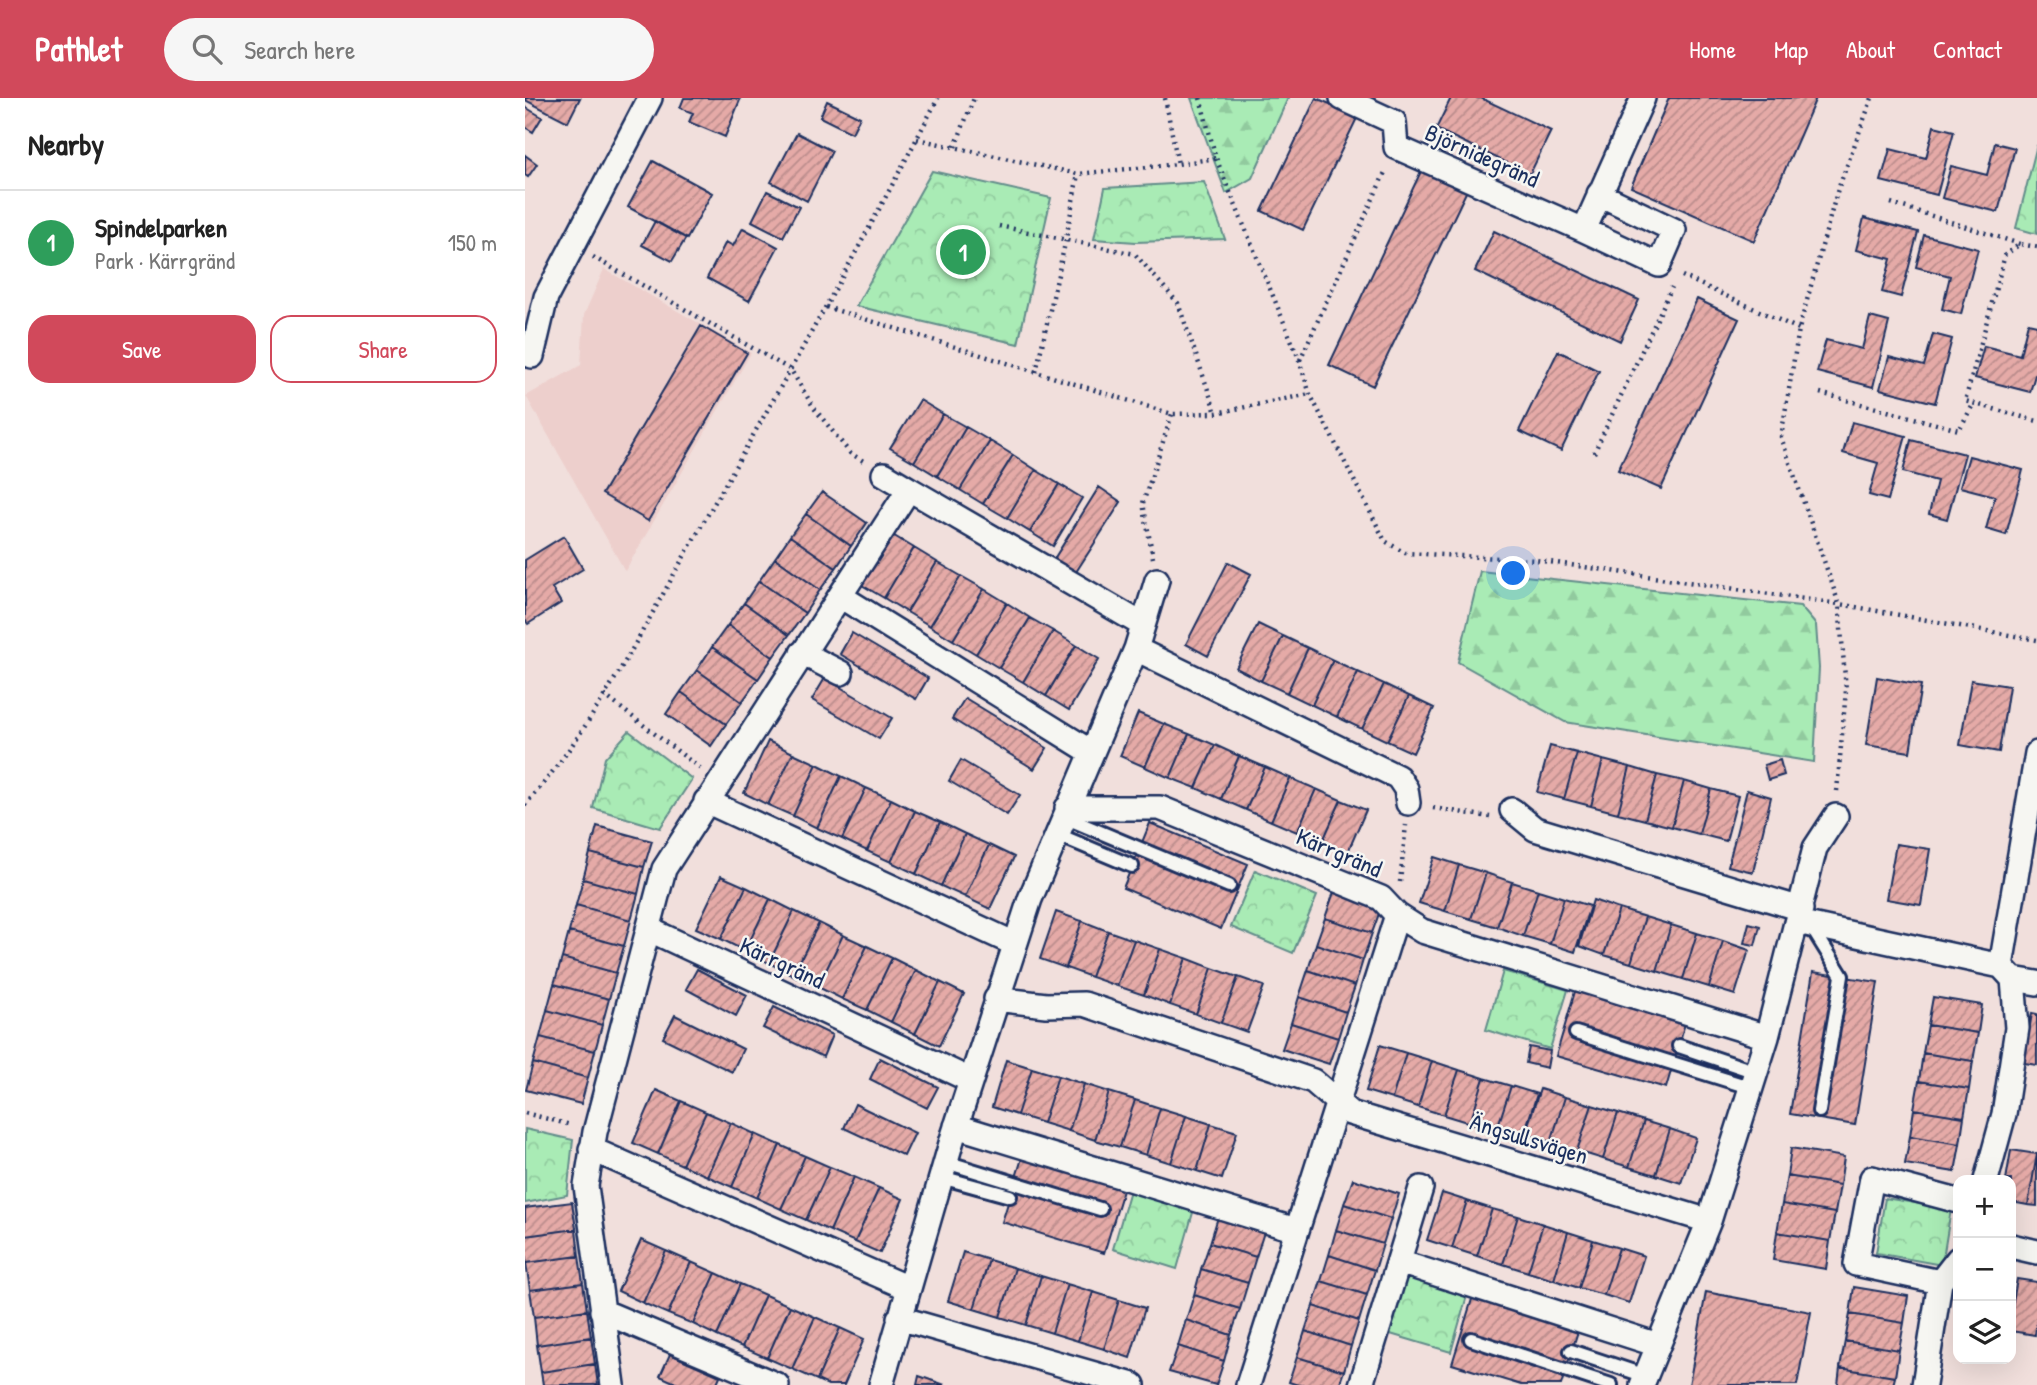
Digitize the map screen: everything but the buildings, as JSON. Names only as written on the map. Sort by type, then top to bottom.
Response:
[{"type":"street","points":[[532,356],[546,297],[650,98]]},
{"type":"street","name":"Björnidegränd","points":[[1342,98],[1394,122],[1396,147],[1669,269]]},
{"type":"street","points":[[1584,230],[1643,98]]},
{"type":"street","points":[[1599,194],[1674,230],[1669,269]]},
{"type":"street","points":[[884,474],[1143,625]]},
{"type":"street","points":[[618,1383],[603,1311],[586,1186],[593,1141],[664,869],[909,489]]},
{"type":"street","points":[[881,1385],[970,1080],[1030,899],[1136,649],[1157,580]]},
{"type":"street","points":[[840,596],[1091,752]]},
{"type":"street","points":[[1136,649],[1398,777],[1406,789],[1408,803]]},
{"type":"street","points":[[802,653],[841,673]]},
{"type":"street","points":[[1987,1175],[2004,1114],[2017,1028],[2007,972],[2031,829],[2037,753]]},
{"type":"street","points":[[712,792],[1015,944]]},
{"type":"street","name":"Kärrgränd","points":[[1062,820],[1160,808],[1381,898],[1397,915]]},
{"type":"street","points":[[1512,810],[1535,829],[1803,919],[2007,972],[2037,983]]},
{"type":"street","points":[[1644,1380],[1709,1221],[1803,919],[1815,848],[1836,816]]},
{"type":"street","points":[[1248,1385],[1335,1102],[1397,915],[1422,931],[1767,1037]]},
{"type":"street","name":"Kärrgränd","points":[[648,929],[970,1080]]},
{"type":"street","points":[[996,999],[1046,1005],[1084,1004],[1313,1081],[1335,1102]]},
{"type":"street","name":"Ängsullsvägen","points":[[1335,1102],[1350,1113],[1709,1221]]},
{"type":"street","points":[[956,1126],[1296,1230]]},
{"type":"street","points":[[593,1141],[908,1288]]},
{"type":"street","points":[[1940,1282],[1856,1264],[1872,1178],[1953,1200]]},
{"type":"street","points":[[1361,1385],[1421,1188]]},
{"type":"street","points":[[2016,1247],[2037,1252]]},
{"type":"street","points":[[1399,1262],[1658,1345]]},
{"type":"street","points":[[1924,1385],[1940,1282],[1953,1265]]},
{"type":"street","points":[[603,1311],[777,1385]]},
{"type":"street","points":[[899,1318],[1133,1385]]},
{"type":"lane","points":[[1062,820],[1140,848],[1229,886]]},
{"type":"lane","points":[[1062,820],[1132,866]]},
{"type":"lane","points":[[1803,919],[1842,976],[1819,1111]]},
{"type":"lane","points":[[1576,1033],[1674,1063],[1754,1080]]},
{"type":"lane","points":[[1679,1046],[1754,1080]]},
{"type":"lane","points":[[944,1170],[1014,1182],[1100,1209]]},
{"type":"lane","points":[[944,1170],[1010,1196]]},
{"type":"lane","points":[[1471,1339],[1566,1368],[1611,1385]]},
{"type":"lane","points":[[1571,1351],[1644,1380]]},
{"type":"path","points":[[525,804],[546,781],[604,695],[826,307],[938,98]]},
{"type":"path","points":[[954,146],[974,98]]},
{"type":"path","points":[[1165,98],[1178,164]]},
{"type":"path","points":[[1200,98],[1216,158],[1300,362],[1310,394],[1385,541],[1405,554],[1536,561],[1839,604],[2037,640]]},
{"type":"path","points":[[1836,816],[1846,690],[1839,604],[1781,437],[1799,329],[1837,192],[1873,98]]},
{"type":"path","points":[[917,139],[1078,174],[1216,158]]},
{"type":"path","points":[[1300,362],[1396,147]]},
{"type":"path","points":[[1036,372],[1078,174]]},
{"type":"path","points":[[1891,203],[2037,247]]},
{"type":"path","points":[[999,226],[1135,254],[1178,303],[1216,412]]},
{"type":"path","points":[[2020,244],[2005,255],[1965,401],[2037,421]]},
{"type":"path","points":[[574,246],[790,370],[814,408],[850,453],[884,474]]},
{"type":"path","points":[[1594,453],[1669,269],[1799,329]]},
{"type":"path","points":[[826,307],[1172,414],[1216,412],[1310,394]]},
{"type":"path","points":[[1820,393],[1959,430],[1974,403]]},
{"type":"path","points":[[1157,580],[1143,503],[1172,414]]},
{"type":"path","points":[[604,695],[712,792]]},
{"type":"path","points":[[1397,915],[1408,803],[1487,818],[1512,810]]},
{"type":"path","points":[[525,1113],[593,1141]]},
{"type":"shaded area","points":[[604,269],[751,353],[625,571],[526,396],[581,365],[584,315]]},
{"type":"green space","points":[[1191,98],[1288,98],[1252,178],[1226,193]]},
{"type":"green space","points":[[2037,145],[2037,234],[2016,228]]},
{"type":"green space","points":[[932,171],[1051,198],[1018,344],[856,306]]},
{"type":"green space","points":[[1204,182],[1225,239],[1136,242],[1094,239],[1105,188]]},
{"type":"green space","points":[[1480,571],[1800,606],[1816,625],[1819,668],[1814,762],[1565,722],[1458,662]]},
{"type":"green space","points":[[629,731],[692,779],[660,828],[593,808],[605,758]]},
{"type":"green space","points":[[1255,870],[1317,896],[1293,953],[1231,927]]},
{"type":"green space","points":[[1503,971],[1568,990],[1550,1049],[1486,1030]]},
{"type":"green space","points":[[525,1129],[573,1140],[567,1195],[525,1203]]},
{"type":"green space","points":[[1130,1190],[1194,1209],[1177,1269],[1113,1249]]},
{"type":"green space","points":[[1885,1198],[1951,1209],[1942,1265],[1876,1253]]},
{"type":"green space","points":[[1404,1273],[1468,1292],[1451,1352],[1387,1333]]},
{"type":"place","name":"Spindelparken","points":[[963,252]]}]
